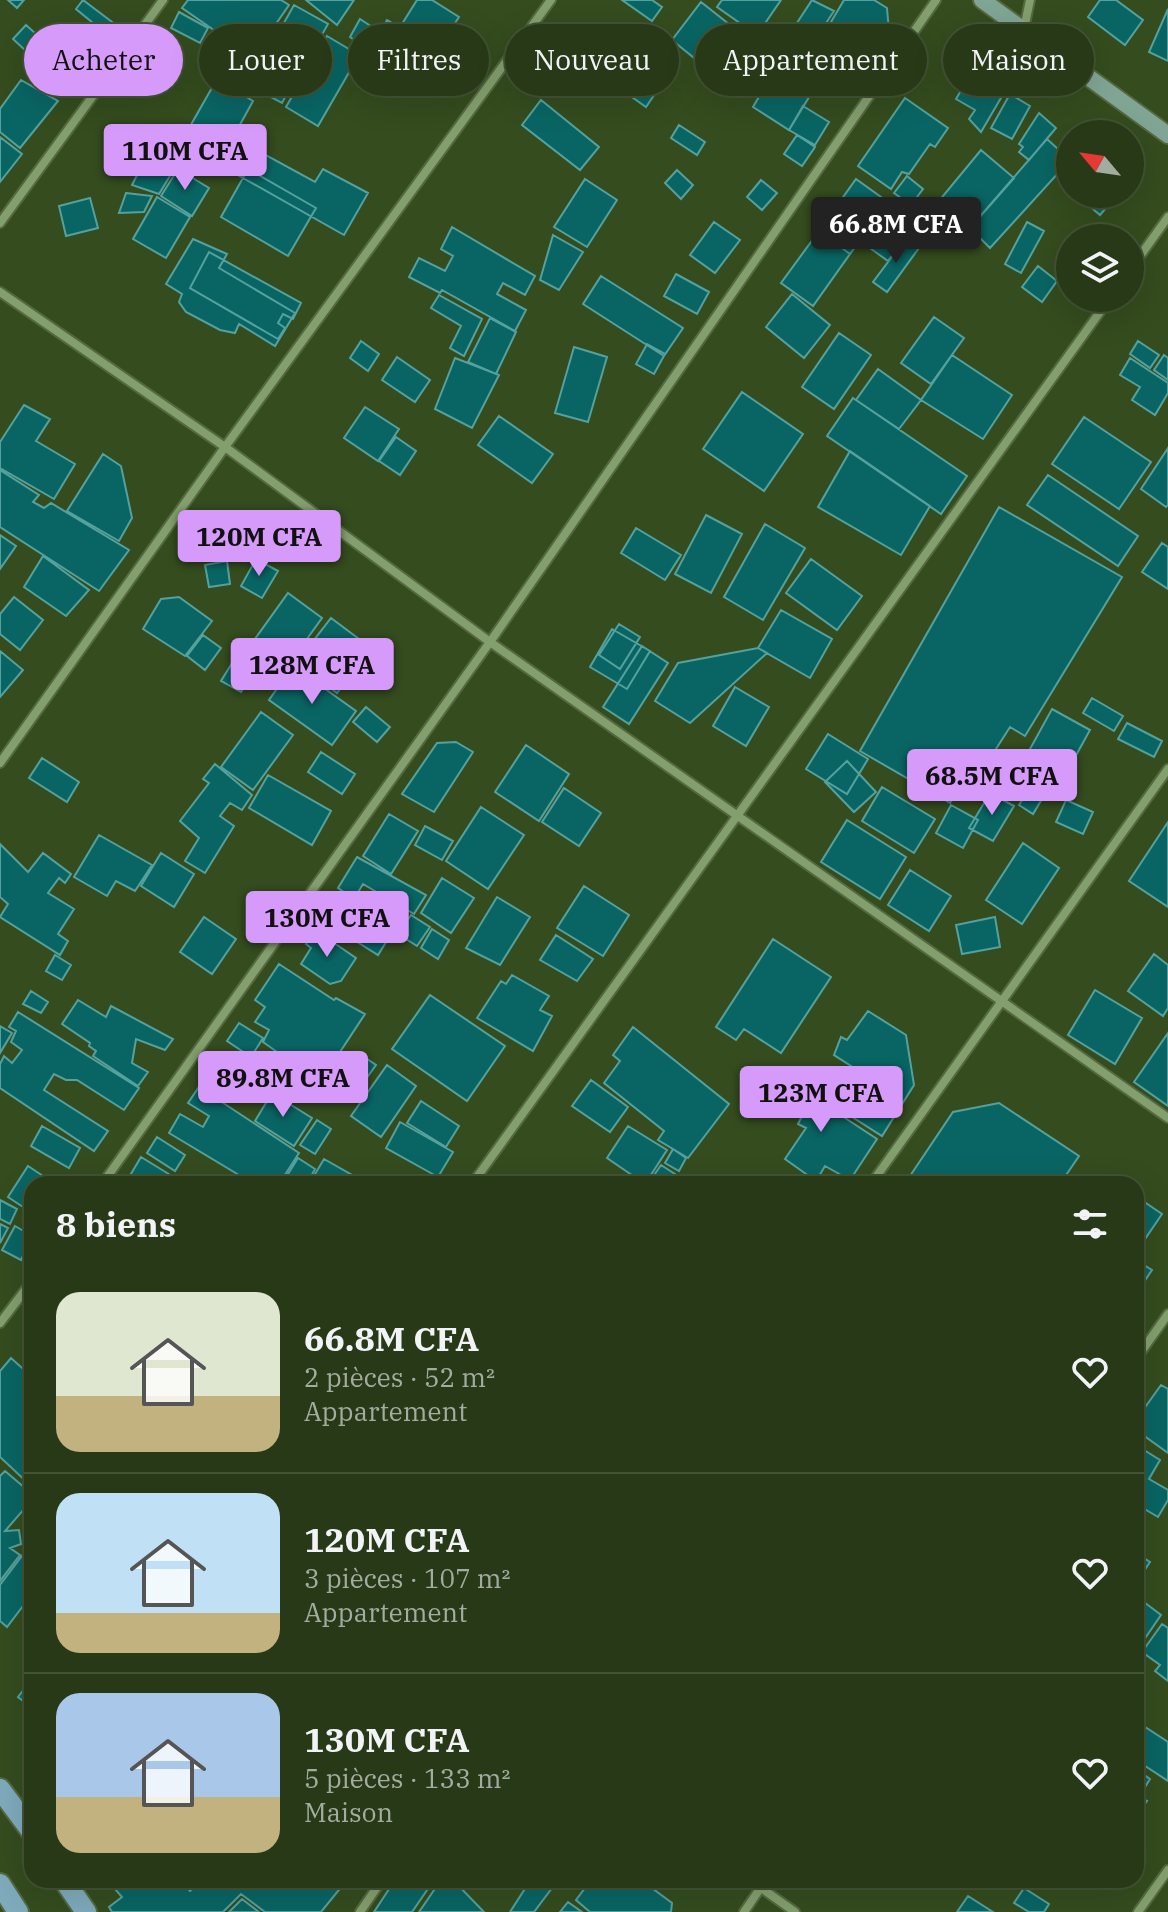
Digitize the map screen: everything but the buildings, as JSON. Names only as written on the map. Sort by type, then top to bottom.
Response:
[{"type":"main road","points":[[0,1789],[24,1818]]},
{"type":"main road","points":[[0,1884],[18,1912]]},
{"type":"main road","points":[[70,1888],[86,1912]]},
{"type":"street","points":[[0,223],[163,0]]},
{"type":"street","points":[[0,763],[225,447],[551,0]]},
{"type":"street","points":[[108,1176],[490,642],[936,0]]},
{"type":"street","points":[[982,0],[1017,24]]},
{"type":"street","points":[[1025,24],[1030,0]]},
{"type":"street","points":[[1094,81],[1168,135]]},
{"type":"street","points":[[1144,250],[1168,217]]},
{"type":"street","points":[[0,292],[225,447],[490,642],[1168,1118]]},
{"type":"street","points":[[478,1176],[1100,312]]},
{"type":"street","points":[[877,1176],[1168,769]]},
{"type":"street","points":[[0,1323],[24,1292]]},
{"type":"street","points":[[1144,1348],[1168,1314]]},
{"type":"street","points":[[1138,1912],[1168,1870]]},
{"type":"street","points":[[360,1912],[376,1888]]},
{"type":"street","points":[[744,1912],[760,1888]]},
{"type":"street","points":[[768,1888],[795,1912]]}]
